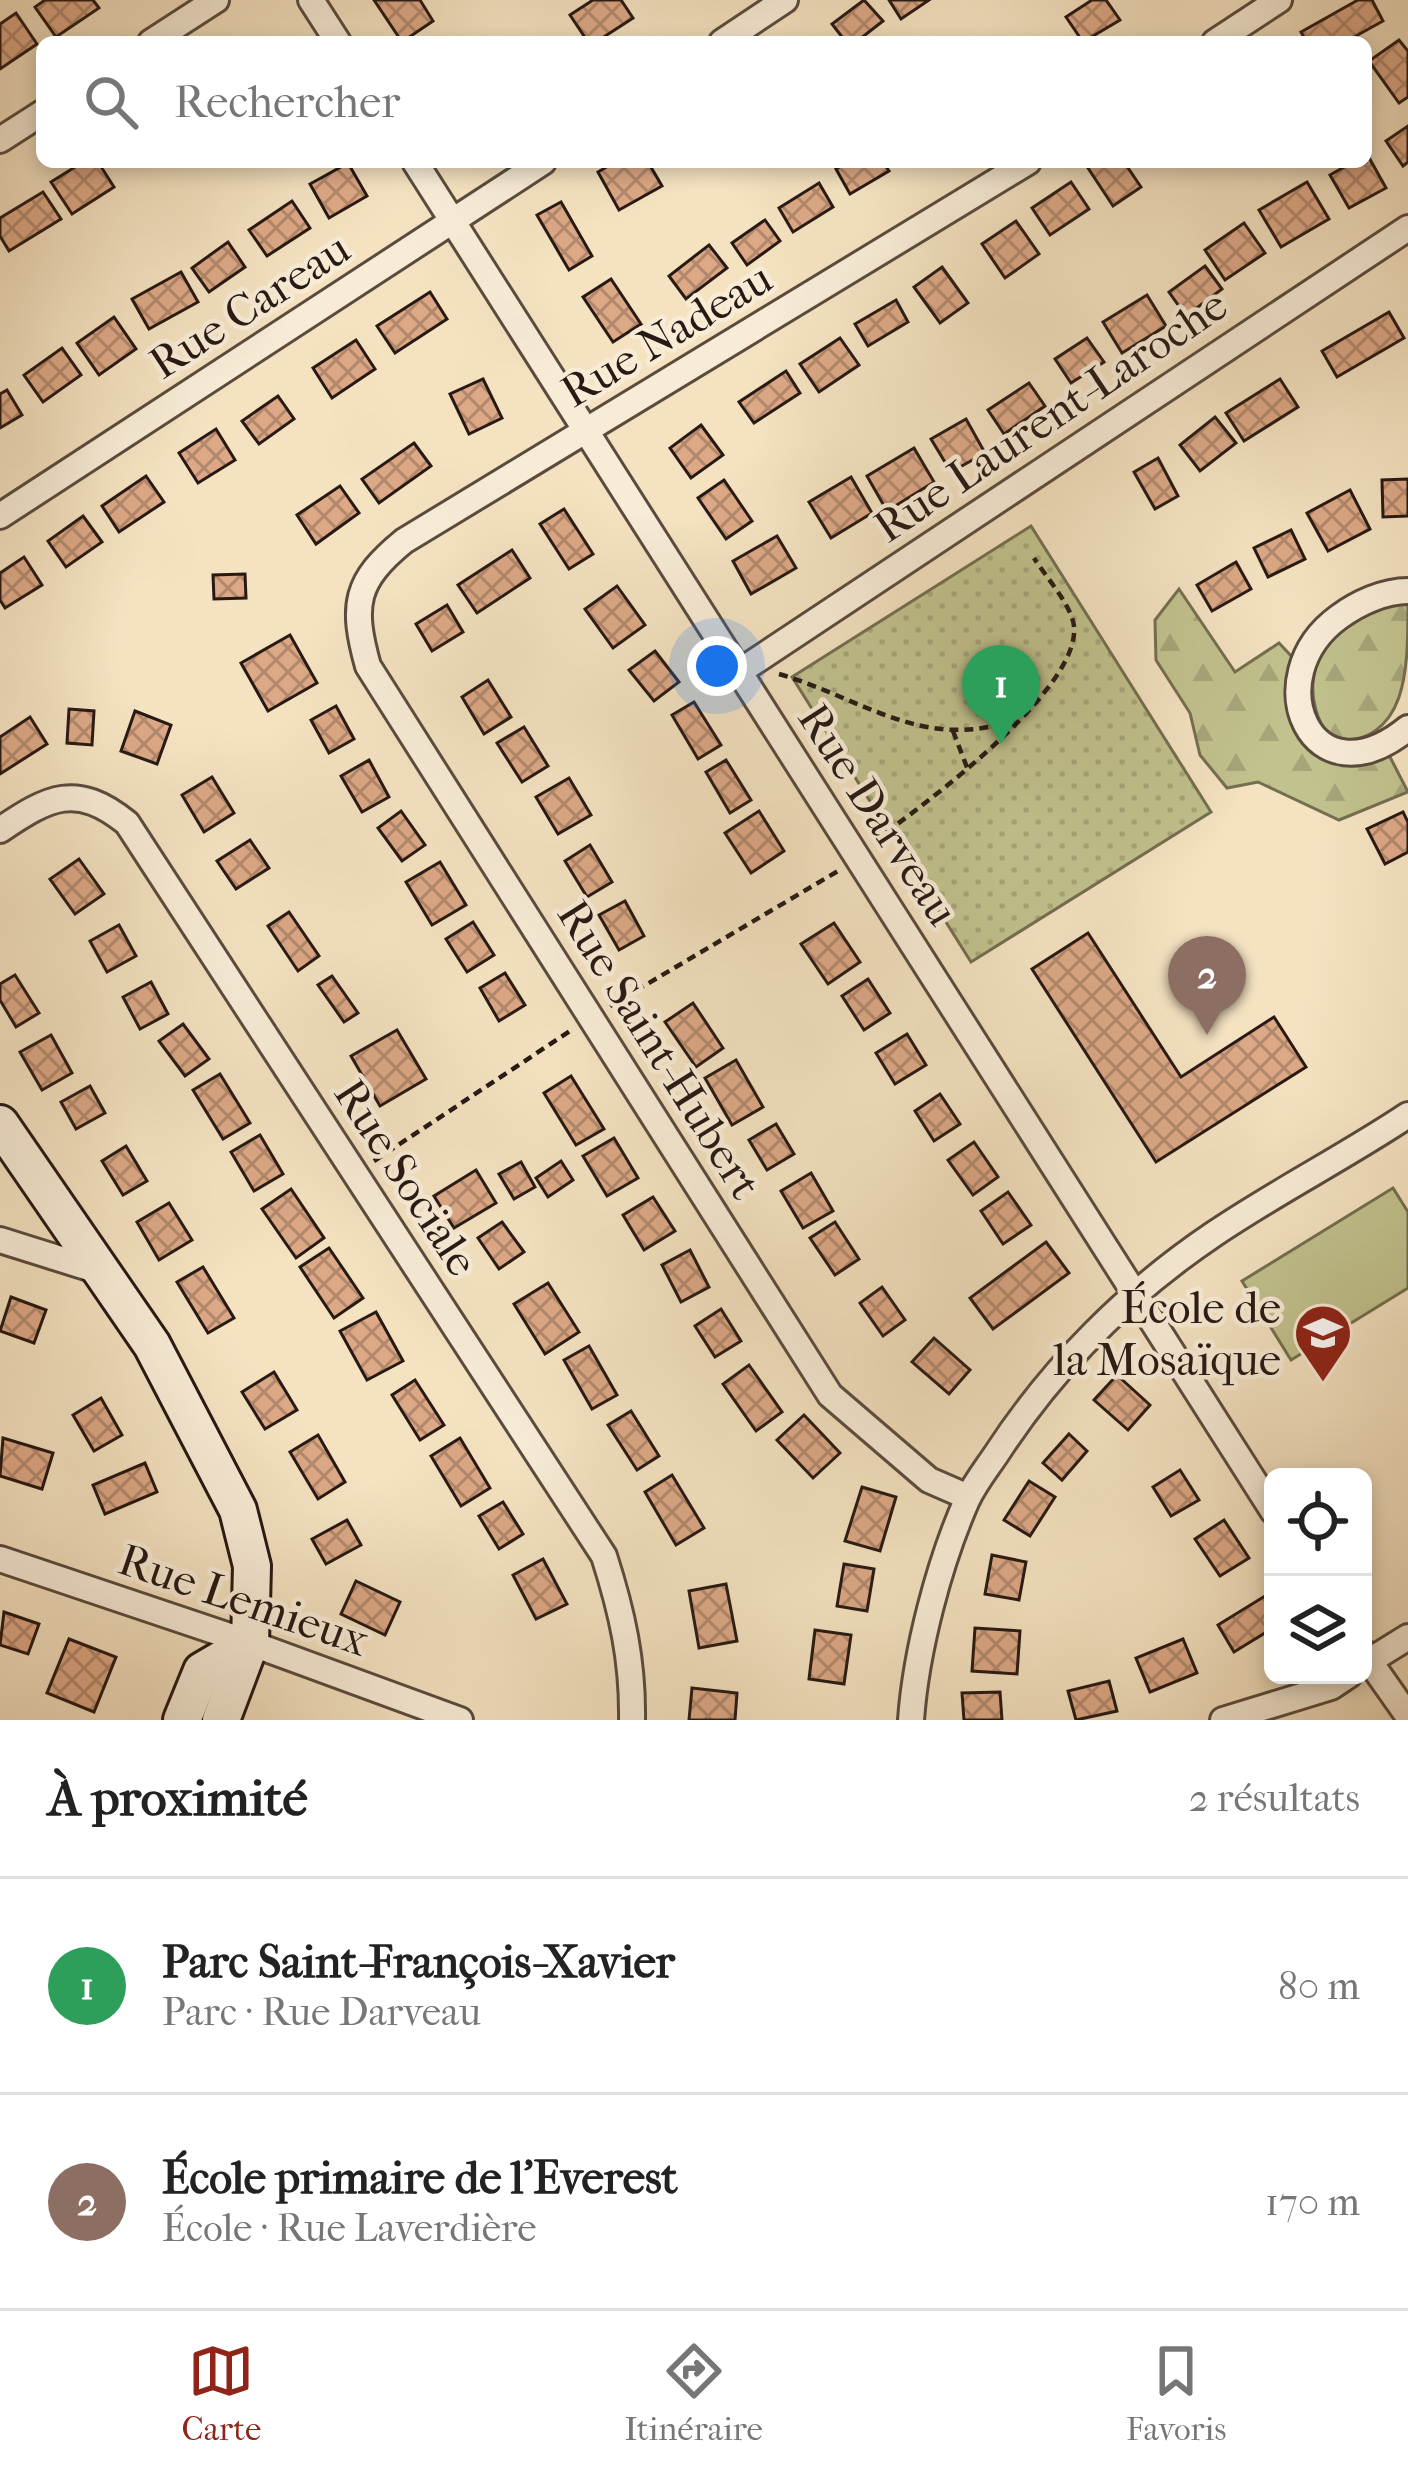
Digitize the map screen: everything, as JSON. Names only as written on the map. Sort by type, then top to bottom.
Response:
[{"type":"street","points":[[160,36],[216,0]]},
{"type":"street","points":[[310,0],[334,36]]},
{"type":"street","points":[[731,36],[784,0]]},
{"type":"street","points":[[1224,36],[1279,0]]},
{"type":"street","points":[[0,140],[36,116]]},
{"type":"street","name":"Rue Darveau","points":[[420,168],[585,433],[744,669],[856,857],[1264,1497]]},
{"type":"street","name":"Rue Careau","points":[[0,516],[534,168]]},
{"type":"street","name":"Rue Nadeau","points":[[360,591],[376,564],[404,541],[1018,168]]},
{"type":"street","name":"Rue Laurent-Laroche","points":[[744,669],[1408,228]]},
{"type":"street","name":"Rue Saint-Hubert","points":[[360,591],[357,628],[368,666],[830,1395],[929,1480],[968,1497]]},
{"type":"street","points":[[1408,591],[1355,605],[1321,630],[1303,658],[1297,695],[1308,728],[1323,746],[1350,756],[1381,746],[1408,728]]},
{"type":"street","name":"Rue Sociale","points":[[0,830],[59,797],[104,805],[127,823],[604,1556],[625,1618],[632,1720]]},
{"type":"street","points":[[911,1720],[926,1629],[968,1497],[1072,1354],[1136,1295],[1214,1234],[1408,1115]]},
{"type":"street","points":[[0,1124],[152,1345],[238,1510],[252,1566],[250,1643],[221,1720]]},
{"type":"street","points":[[0,1240],[104,1273]]},
{"type":"street","name":"Rue Lemieux","points":[[0,1559],[460,1720]]},
{"type":"street","points":[[1372,1657],[1408,1637]]},
{"type":"street","points":[[182,1720],[202,1671],[250,1643]]},
{"type":"street","points":[[1372,1675],[1408,1715]]},
{"type":"street","points":[[1223,1720],[1336,1684]]},
{"type":"path","points":[[355,1174],[591,1018],[856,857],[968,770],[1053,682],[1073,639],[1074,622],[1034,558]]},
{"type":"path","points":[[744,669],[806,682],[902,723],[953,731],[1020,718]]},
{"type":"path","points":[[953,731],[968,770]]},
{"type":"green space","points":[[1031,526],[1211,812],[971,962],[792,677]]},
{"type":"green space","points":[[1179,589],[1235,672],[1279,643],[1294,659],[1286,696],[1312,753],[1356,765],[1388,753],[1408,792],[1339,820],[1258,782],[1227,788],[1200,755],[1190,713],[1156,660],[1155,620]]},
{"type":"green space","points":[[1408,601],[1408,627],[1399,698],[1376,730],[1358,739],[1333,742],[1322,726],[1313,692],[1319,658],[1339,629],[1355,617]]},
{"type":"green space","points":[[1393,1188],[1408,1212],[1408,1288],[1291,1360],[1242,1281]]},
{"type":"building","points":[[45,0],[93,0],[99,8],[55,36],[35,7]]},
{"type":"building","points":[[374,0],[420,0],[433,21],[411,36],[398,36]]},
{"type":"building","points":[[593,0],[621,0],[633,18],[605,36],[584,36],[570,15]]},
{"type":"building","points":[[864,0],[883,21],[864,36],[841,36],[832,24]]},
{"type":"building","points":[[889,0],[929,0],[901,19]]},
{"type":"building","points":[[1092,0],[1106,0],[1120,20],[1093,36],[1079,36],[1066,17]]},
{"type":"building","points":[[1358,0],[1372,0],[1383,21],[1356,36],[1303,36],[1301,32]]},
{"type":"building","points":[[16,13],[36,45],[0,69],[0,24]]},
{"type":"building","points":[[1399,40],[1408,51],[1408,97],[1399,103],[1372,59]]},
{"type":"building","points":[[1408,126],[1408,162],[1403,166],[1386,141]]},
{"type":"building","points":[[1372,163],[1386,188],[1349,208],[1330,175],[1342,168],[1372,168]]},
{"type":"building","points":[[73,168],[102,168],[114,187],[72,214],[51,182]]},
{"type":"building","points":[[339,168],[351,168],[367,196],[329,218],[310,184]]},
{"type":"building","points":[[652,168],[662,186],[619,210],[598,172]]},
{"type":"building","points":[[887,168],[889,171],[850,194],[836,169]]},
{"type":"building","points":[[1088,168],[1128,168],[1141,187],[1113,206]]},
{"type":"building","points":[[1071,182],[1089,209],[1050,235],[1032,208]]},
{"type":"building","points":[[1307,182],[1329,219],[1281,247],[1259,210]]},
{"type":"building","points":[[819,183],[833,207],[793,232],[779,208]]},
{"type":"building","points":[[43,192],[61,219],[9,251],[0,236],[0,218]]},
{"type":"building","points":[[292,201],[310,228],[267,256],[249,230]]},
{"type":"building","points":[[561,202],[592,256],[569,270],[537,215]]},
{"type":"building","points":[[765,220],[780,241],[747,265],[732,243]]},
{"type":"building","points":[[1016,221],[1039,254],[1005,278],[982,244]]},
{"type":"building","points":[[1244,223],[1265,253],[1225,280],[1205,250]]},
{"type":"building","points":[[228,242],[245,267],[209,292],[192,268]]},
{"type":"building","points":[[709,245],[727,268],[686,299],[669,276]]},
{"type":"building","points":[[1205,266],[1222,289],[1186,316],[1169,292]]},
{"type":"building","points":[[942,267],[968,303],[940,323],[914,287]]},
{"type":"building","points":[[181,272],[198,302],[149,329],[132,299]]},
{"type":"building","points":[[611,279],[641,324],[613,342],[583,297]]},
{"type":"building","points":[[430,292],[447,319],[395,353],[377,326]]},
{"type":"building","points":[[1147,295],[1166,326],[1122,353],[1103,322]]},
{"type":"building","points":[[896,300],[908,322],[868,346],[855,324]]},
{"type":"building","points":[[1389,312],[1404,338],[1337,377],[1322,351]]},
{"type":"building","points":[[114,317],[136,349],[99,375],[77,343]]},
{"type":"building","points":[[840,338],[859,365],[819,392],[800,364]]},
{"type":"building","points":[[1087,338],[1104,362],[1071,383],[1055,359]]},
{"type":"building","points":[[356,340],[375,369],[332,398],[313,368]]},
{"type":"building","points":[[62,348],[81,375],[43,402],[24,375]]},
{"type":"building","points":[[786,371],[800,393],[754,423],[739,402]]},
{"type":"building","points":[[483,379],[502,418],[469,434],[450,394]]},
{"type":"building","points":[[1280,379],[1298,407],[1244,441],[1226,413]]},
{"type":"building","points":[[1029,383],[1045,406],[1004,434],[988,410]]},
{"type":"building","points":[[7,390],[22,415],[0,428],[0,394]]},
{"type":"building","points":[[278,396],[294,419],[259,444],[242,421]]},
{"type":"building","points":[[1215,417],[1236,443],[1200,471],[1180,445]]},
{"type":"building","points":[[966,419],[985,453],[951,472],[931,439]]},
{"type":"building","points":[[701,425],[723,455],[691,478],[670,448]]},
{"type":"building","points":[[216,429],[235,460],[198,483],[179,453]]},
{"type":"building","points":[[414,443],[431,466],[379,503],[362,479]]},
{"type":"building","points":[[914,448],[934,482],[887,511],[867,476]]},
{"type":"building","points":[[1158,458],[1178,496],[1155,509],[1134,472]]},
{"type":"building","points":[[146,476],[164,502],[119,532],[102,506]]},
{"type":"building","points":[[851,477],[872,513],[831,538],[809,502]]},
{"type":"building","points":[[1408,479],[1408,516],[1383,517],[1382,480]]},
{"type":"building","points":[[724,480],[752,521],[726,539],[698,498]]},
{"type":"building","points":[[340,486],[359,513],[316,544],[297,515]]},
{"type":"building","points":[[1350,490],[1370,529],[1328,551],[1307,513]]},
{"type":"building","points":[[564,509],[593,554],[569,569],[540,524]]},
{"type":"building","points":[[83,516],[102,542],[66,567],[48,541]]},
{"type":"building","points":[[1291,530],[1305,559],[1268,577],[1254,548]]},
{"type":"building","points":[[777,536],[796,568],[751,594],[733,561]]},
{"type":"building","points":[[512,550],[530,578],[477,613],[458,585]]},
{"type":"building","points":[[24,557],[42,585],[5,608],[0,600],[0,573]]},
{"type":"building","points":[[1236,562],[1251,589],[1212,611],[1197,585]]},
{"type":"building","points":[[245,574],[246,598],[214,599],[213,575]]},
{"type":"building","points":[[617,586],[645,625],[613,648],[585,609]]},
{"type":"building","points":[[447,605],[463,632],[432,651],[416,624]]},
{"type":"building","points":[[290,635],[317,683],[268,711],[241,663]]},
{"type":"building","points":[[655,651],[679,682],[654,701],[629,670]]},
{"type":"building","points":[[488,680],[511,717],[484,734],[462,697]]},
{"type":"building","points":[[694,702],[721,745],[698,759],[672,715]]},
{"type":"building","points":[[336,706],[354,739],[329,753],[311,720]]},
{"type":"building","points":[[69,709],[94,711],[92,745],[67,743]]},
{"type":"building","points":[[135,711],[171,725],[157,764],[121,751]]},
{"type":"building","points":[[30,717],[47,744],[0,774],[0,737]]},
{"type":"building","points":[[524,727],[548,766],[522,782],[497,743]]},
{"type":"building","points":[[369,760],[389,797],[362,812],[341,776]]},
{"type":"building","points":[[726,760],[751,800],[730,813],[706,772]]},
{"type":"building","points":[[212,777],[234,813],[204,832],[182,795]]},
{"type":"building","points":[[569,778],[591,815],[558,834],[536,797]]},
{"type":"building","points":[[401,811],[425,845],[402,861],[378,828]]},
{"type":"building","points":[[759,811],[784,851],[751,873],[725,833]]},
{"type":"building","points":[[1403,812],[1408,822],[1408,852],[1385,864],[1367,829]]},
{"type":"building","points":[[250,840],[269,868],[236,889],[217,861]]},
{"type":"building","points":[[590,845],[612,882],[587,897],[565,861]]},
{"type":"building","points":[[79,859],[104,894],[75,914],[50,879]]},
{"type":"building","points":[[440,862],[466,905],[432,925],[406,882]]},
{"type":"building","points":[[625,901],[644,936],[619,950],[599,915]]},
{"type":"building","points":[[289,912],[319,956],[298,971],[268,926]]},
{"type":"building","points":[[473,922],[494,955],[467,972],[446,939]]},
{"type":"building","points":[[834,923],[860,962],[828,984],[801,944]]},
{"type":"building","points":[[119,925],[136,956],[107,972],[90,941]]},
{"type":"building","points":[[1088,933],[1181,1077],[1274,1017],[1306,1067],[1156,1162],[1032,969]]},
{"type":"building","points":[[505,973],[525,1005],[499,1021],[480,988]]},
{"type":"building","points":[[15,975],[39,1013],[16,1027],[0,1000],[0,984]]},
{"type":"building","points":[[332,976],[358,1013],[344,1022],[318,985]]},
{"type":"building","points":[[868,979],[890,1013],[864,1030],[842,996]]},
{"type":"building","points":[[151,982],[168,1014],[140,1029],[123,997]]},
{"type":"building","points":[[693,1003],[723,1048],[696,1067],[665,1022]]},
{"type":"building","points":[[183,1024],[209,1059],[185,1076],[159,1041]]},
{"type":"building","points":[[397,1030],[426,1079],[380,1106],[351,1056]]},
{"type":"building","points":[[907,1034],[926,1065],[895,1084],[876,1053]]},
{"type":"building","points":[[51,1035],[72,1073],[42,1090],[20,1052]]},
{"type":"building","points":[[736,1060],[763,1107],[732,1125],[705,1078]]},
{"type":"building","points":[[220,1074],[250,1123],[223,1139],[193,1090]]},
{"type":"building","points":[[571,1076],[604,1129],[576,1145],[544,1093]]},
{"type":"building","points":[[90,1086],[105,1113],[76,1129],[61,1102]]},
{"type":"building","points":[[940,1094],[960,1124],[934,1141],[915,1111]]},
{"type":"building","points":[[776,1124],[794,1154],[767,1170],[749,1140]]},
{"type":"building","points":[[260,1135],[283,1174],[254,1191],[231,1152]]},
{"type":"building","points":[[614,1138],[638,1178],[607,1196],[583,1156]]},
{"type":"building","points":[[974,1142],[998,1177],[973,1195],[948,1160]]},
{"type":"building","points":[[126,1146],[147,1181],[123,1195],[102,1161]]},
{"type":"building","points":[[561,1161],[573,1180],[548,1197],[536,1178]]},
{"type":"building","points":[[521,1162],[535,1187],[514,1199],[499,1174]]},
{"type":"building","points":[[476,1170],[496,1203],[454,1228],[434,1196]]},
{"type":"building","points":[[811,1173],[833,1211],[803,1228],[781,1191]]},
{"type":"building","points":[[291,1189],[324,1238],[296,1258],[262,1209]]},
{"type":"building","points":[[1008,1192],[1031,1225],[1003,1244],[981,1211]]},
{"type":"building","points":[[653,1197],[675,1231],[644,1250],[623,1215]]},
{"type":"building","points":[[169,1203],[192,1240],[159,1260],[137,1222]]},
{"type":"building","points":[[502,1222],[524,1252],[499,1269],[478,1238]]},
{"type":"building","points":[[835,1222],[859,1259],[835,1275],[810,1238]]},
{"type":"building","points":[[1046,1242],[1069,1273],[993,1329],[970,1298]]},
{"type":"building","points":[[329,1248],[363,1298],[334,1318],[300,1267]]},
{"type":"building","points":[[690,1250],[709,1287],[681,1302],[662,1265]]},
{"type":"building","points":[[203,1267],[234,1318],[208,1333],[177,1282]]},
{"type":"building","points":[[548,1283],[579,1332],[545,1354],[514,1304]]},
{"type":"building","points":[[882,1287],[905,1320],[883,1336],[860,1303]]},
{"type":"building","points":[[11,1297],[46,1310],[34,1343],[0,1331]]},
{"type":"building","points":[[721,1309],[741,1341],[715,1357],[695,1326]]},
{"type":"building","points":[[376,1312],[403,1361],[367,1380],[340,1331]]},
{"type":"building","points":[[934,1338],[970,1370],[949,1394],[912,1362]]},
{"type":"building","points":[[589,1346],[617,1395],[592,1409],[564,1360]]},
{"type":"building","points":[[749,1365],[782,1412],[756,1431],[723,1384]]},
{"type":"building","points":[[274,1372],[297,1410],[265,1429],[242,1392]]},
{"type":"building","points":[[1117,1375],[1150,1405],[1128,1430],[1094,1400]]},
{"type":"building","points":[[415,1380],[444,1425],[420,1440],[392,1395]]},
{"type":"building","points":[[101,1398],[122,1435],[94,1451],[73,1415]]},
{"type":"building","points":[[631,1411],[659,1456],[637,1470],[608,1425]]},
{"type":"building","points":[[804,1415],[840,1453],[813,1478],[777,1440]]},
{"type":"building","points":[[1069,1434],[1087,1451],[1062,1480],[1043,1463]]},
{"type":"building","points":[[318,1435],[345,1482],[318,1499],[290,1452]]},
{"type":"building","points":[[3,1438],[53,1453],[42,1489],[0,1476]]},
{"type":"building","points":[[460,1438],[490,1488],[461,1506],[431,1456]]},
{"type":"building","points":[[145,1463],[157,1492],[105,1514],[93,1485]]},
{"type":"building","points":[[1180,1470],[1199,1500],[1171,1516],[1153,1487]]},
{"type":"building","points":[[672,1475],[704,1528],[676,1545],[645,1492]]},
{"type":"building","points":[[1029,1481],[1055,1497],[1030,1536],[1004,1520]]},
{"type":"building","points":[[862,1487],[896,1497],[880,1551],[845,1541]]},
{"type":"building","points":[[503,1502],[523,1534],[499,1549],[479,1516]]},
{"type":"building","points":[[347,1520],[361,1545],[326,1564],[312,1539]]},
{"type":"building","points":[[1224,1520],[1249,1558],[1220,1576],[1195,1539]]},
{"type":"building","points":[[992,1555],[1026,1562],[1019,1600],[985,1594]]},
{"type":"building","points":[[543,1559],[567,1604],[536,1619],[513,1575]]},
{"type":"building","points":[[844,1564],[874,1569],[867,1611],[837,1606]]},
{"type":"building","points":[[356,1581],[400,1602],[385,1635],[341,1614]]},
{"type":"building","points":[[726,1584],[737,1641],[699,1648],[689,1591]]},
{"type":"building","points":[[1264,1597],[1264,1634],[1234,1652],[1218,1625]]},
{"type":"building","points":[[4,1612],[39,1624],[28,1654],[0,1645]]},
{"type":"building","points":[[975,1628],[1020,1631],[1017,1674],[972,1671]]},
{"type":"building","points":[[815,1630],[851,1635],[844,1684],[809,1679]]},
{"type":"building","points":[[69,1639],[116,1657],[94,1712],[47,1693]]},
{"type":"building","points":[[1183,1639],[1197,1673],[1150,1692],[1136,1658]]},
{"type":"building","points":[[1109,1681],[1117,1711],[1076,1720],[1068,1691]]},
{"type":"building","points":[[692,1688],[737,1693],[735,1720],[689,1720]]},
{"type":"building","points":[[1000,1692],[1002,1720],[964,1720],[962,1693]]},
{"type":"place","name":"Parc Saint-François-Xavier","points":[[1001,744]]},
{"type":"place","name":"École primaire de l'Everest","points":[[1207,1035]]},
{"type":"place","name":"École de la Mosaïque","points":[[1323,1384]]}]
